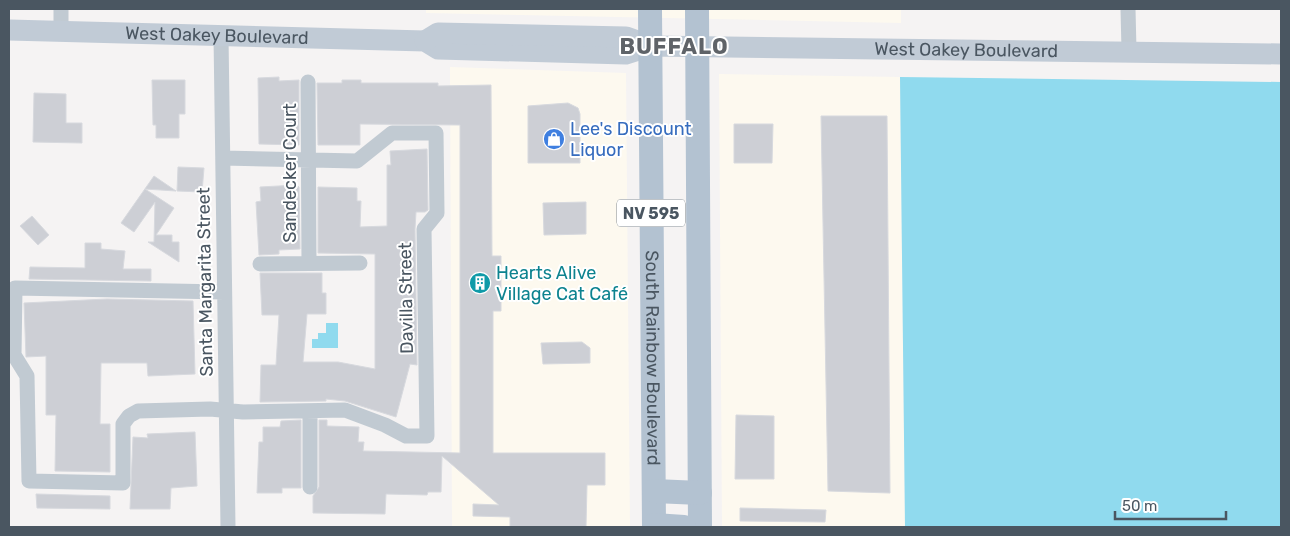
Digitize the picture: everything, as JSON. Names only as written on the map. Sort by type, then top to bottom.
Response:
[{"type":"main road","name":"South Rainbow Boulevard","points":[[650,9],[654,526]]},
{"type":"main road","name":"NV 595","points":[[697,9],[700,527]]},
{"type":"main road","name":"West Oakey Boulevard","points":[[9,30],[425,41],[438,49],[619,54],[651,46],[1129,50],[1281,54]]},
{"type":"main road","points":[[654,491],[700,493]]},
{"type":"main road","points":[[654,526],[684,527]]},
{"type":"street","points":[[61,9],[61,31]]},
{"type":"street","points":[[1128,9],[1129,50]]},
{"type":"street","name":"Santa Margarita Street","points":[[221,36],[228,527]]},
{"type":"street","name":"Sandecker Court","points":[[308,82],[309,263]]},
{"type":"street","name":"Davilla Street","points":[[307,160],[357,161],[392,133],[436,133],[437,213],[424,229],[427,436],[406,436],[385,424],[345,410],[310,410]]},
{"type":"street","points":[[222,158],[307,160]]},
{"type":"street","name":"Sandecker Court","points":[[260,264],[360,263]]},
{"type":"street","points":[[224,292],[15,288],[14,355],[27,376],[29,481],[123,483],[123,424],[138,411],[210,409],[226,411],[310,410],[310,487]]},
{"type":"shaded area","points":[[426,9],[901,9],[901,23],[426,13]]},
{"type":"shaded area","points":[[450,67],[626,73],[630,527],[452,527]]},
{"type":"shaded area","points":[[719,74],[900,77],[905,527],[722,527]]},
{"type":"water","points":[[900,77],[1281,82],[1281,527],[905,527]]},
{"type":"water","points":[[326,323],[338,323],[338,348],[312,348],[312,339],[318,339],[318,333],[326,333]]},
{"type":"building","points":[[279,77],[279,81],[299,80],[299,145],[259,144],[258,78]]},
{"type":"building","points":[[152,80],[185,80],[185,114],[179,114],[179,138],[156,138],[156,125],[153,125]]},
{"type":"building","points":[[342,80],[361,80],[361,83],[438,83],[438,86],[491,85],[492,256],[501,256],[501,311],[493,311],[493,453],[605,453],[605,485],[587,485],[586,527],[510,527],[510,517],[473,516],[473,504],[499,505],[442,456],[441,492],[428,492],[427,495],[386,494],[385,514],[313,513],[313,496],[319,487],[319,420],[327,420],[327,426],[359,427],[358,442],[364,442],[363,451],[460,453],[460,125],[360,124],[360,145],[318,145],[317,83],[342,83]]},
{"type":"building","points":[[34,93],[66,94],[66,123],[82,123],[82,143],[33,142]]},
{"type":"building","name":"Lee's Discount Liquor","points":[[568,103],[578,108],[580,114],[580,163],[528,163],[528,106]]},
{"type":"building","points":[[821,116],[887,116],[890,493],[828,491]]},
{"type":"building","points":[[734,124],[773,124],[772,163],[734,163]]},
{"type":"building","points":[[427,149],[428,210],[416,212],[415,229],[417,365],[410,364],[396,417],[345,401],[326,399],[326,401],[260,402],[261,365],[276,365],[279,315],[262,315],[260,273],[322,273],[322,293],[326,293],[326,314],[307,314],[303,362],[338,362],[375,369],[375,254],[318,253],[318,187],[357,188],[357,201],[361,201],[360,227],[387,226],[387,165],[391,165],[390,151]]},
{"type":"building","points":[[178,167],[204,168],[202,192],[177,191]]},
{"type":"building","points":[[154,176],[176,191],[145,189],[174,208],[156,235],[172,235],[172,242],[179,242],[179,262],[148,242],[154,242],[155,202],[134,232],[121,223]]},
{"type":"building","points":[[297,185],[299,187],[300,249],[279,250],[279,254],[259,255],[256,202],[261,201],[260,187]]},
{"type":"building","points":[[586,202],[586,234],[544,235],[543,203]]},
{"type":"building","points":[[32,216],[49,235],[38,245],[20,226]]},
{"type":"building","points":[[85,243],[101,243],[101,249],[125,251],[123,269],[151,269],[151,281],[29,279],[30,267],[85,268]]},
{"type":"building","points":[[107,299],[193,301],[195,374],[148,376],[147,363],[101,363],[100,424],[110,424],[110,472],[55,471],[56,415],[46,415],[46,356],[26,357],[24,303]]},
{"type":"building","points":[[582,342],[590,348],[590,363],[543,364],[541,343]]},
{"type":"building","points":[[736,415],[774,416],[774,479],[735,479]]},
{"type":"building","points":[[301,420],[301,488],[282,488],[282,493],[257,493],[259,442],[263,442],[263,427],[280,427],[281,421]]},
{"type":"building","points":[[195,432],[197,486],[171,488],[170,509],[130,509],[133,437],[148,438],[147,434]]},
{"type":"building","points":[[36,494],[110,496],[110,509],[37,508]]},
{"type":"building","points":[[740,508],[826,510],[825,522],[740,521]]},
{"type":"place","name":"Lee's Discount Liquor","points":[[554,139]]},
{"type":"place","name":"Hearts Alive Village Cat Café","points":[[480,283]]},
{"type":"district","name":"BUFFALO","points":[[674,46]]}]
